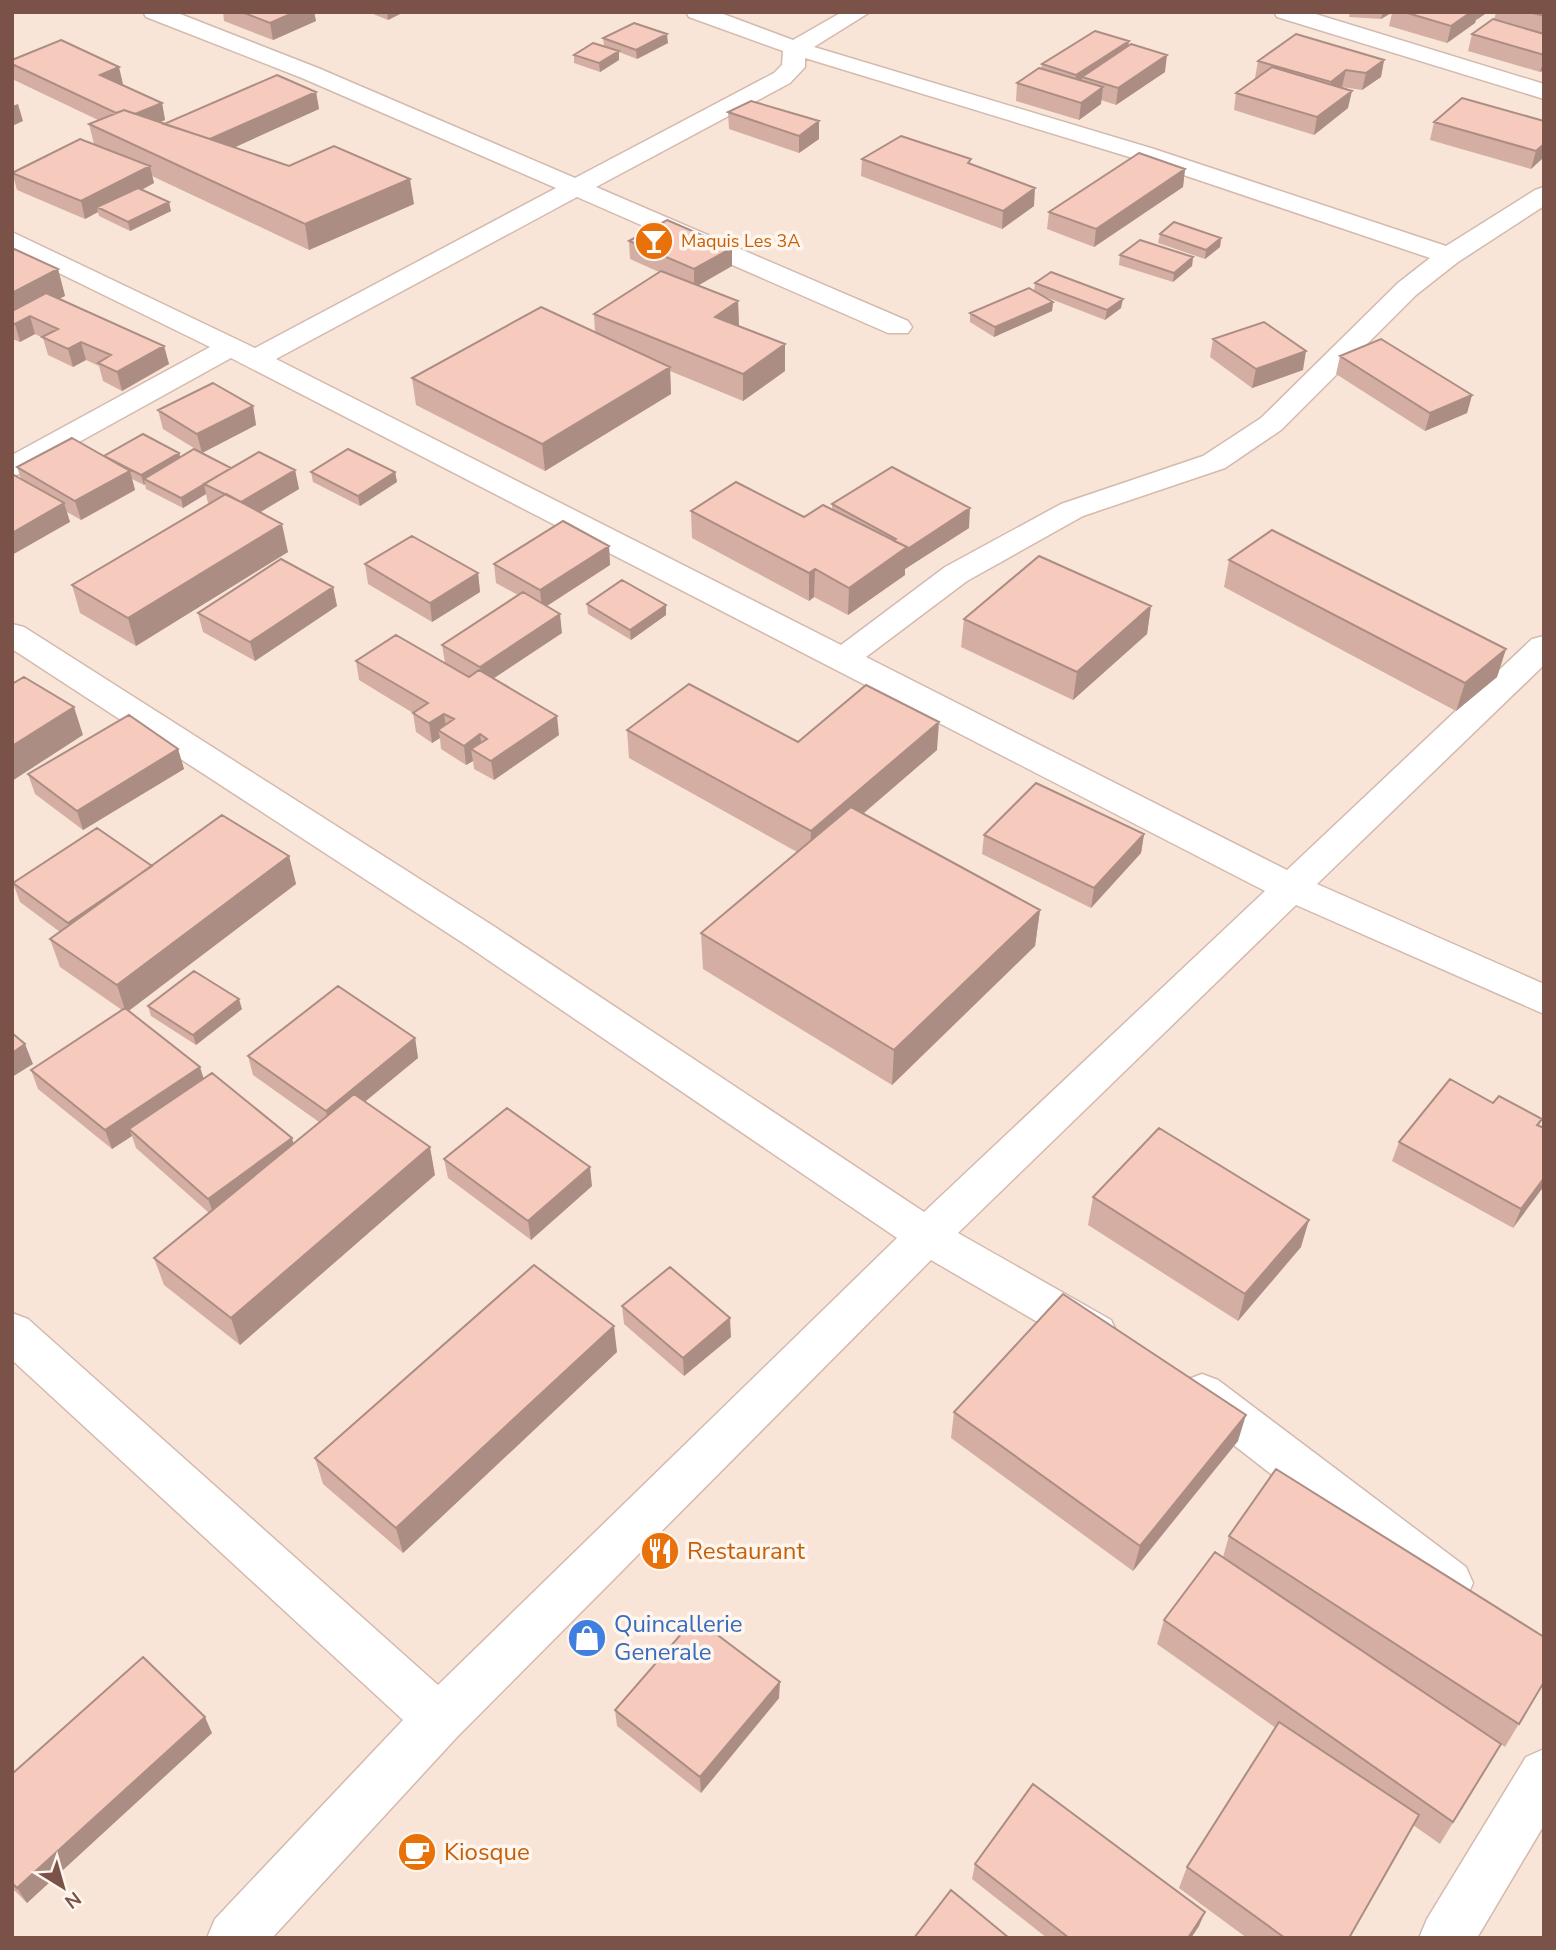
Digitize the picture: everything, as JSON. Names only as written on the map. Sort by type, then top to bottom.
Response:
[{"type":"street","points":[[154,12],[310,73],[898,327]]},
{"type":"street","points":[[697,12],[795,48],[1145,154],[1449,256]]},
{"type":"street","points":[[795,48],[859,12]]},
{"type":"street","points":[[1285,12],[1544,92]]},
{"type":"street","points":[[12,467],[573,188],[782,78],[793,67],[795,48]]},
{"type":"street","points":[[843,659],[956,574],[1072,510],[1214,462],[1271,424],[1407,289],[1449,256],[1544,195]]},
{"type":"street","points":[[12,240],[243,353],[1289,887],[1544,1000]]},
{"type":"street","points":[[12,634],[482,936],[927,1236],[1201,1393],[1477,1605]]},
{"type":"street","points":[[234,1938],[439,1719],[927,1236],[1544,646]]},
{"type":"street","points":[[12,1332],[439,1719]]},
{"type":"street","points":[[1446,1938],[1544,1775]]},
{"type":"shaded area","points":[[12,12],[1544,12],[1544,1938],[12,1938]]},
{"type":"building","points":[[242,12],[295,12],[270,23]]},
{"type":"building","points":[[1404,12],[1471,12],[1451,26]]},
{"type":"building","points":[[1493,19],[1544,34],[1544,55],[1472,34]]},
{"type":"building","points":[[634,23],[667,34],[636,50],[603,38]]},
{"type":"building","points":[[1095,31],[1129,41],[1076,75],[1042,64]]},
{"type":"building","points":[[1296,34],[1384,60],[1366,73],[1346,70],[1331,82],[1258,61]]},
{"type":"building","points":[[61,40],[119,67],[100,75],[162,103],[135,114],[124,110],[116,113],[12,64],[12,60]]},
{"type":"building","points":[[593,43],[619,51],[599,63],[574,55]]},
{"type":"building","points":[[1131,44],[1167,55],[1118,88],[1082,77]]},
{"type":"building","points":[[1272,67],[1352,91],[1317,117],[1236,93]]},
{"type":"building","points":[[1039,68],[1103,87],[1081,103],[1017,83]]},
{"type":"building","points":[[277,75],[316,92],[210,139],[164,124]]},
{"type":"building","points":[[1462,98],[1544,121],[1544,144],[1536,151],[1434,122]]},
{"type":"building","points":[[751,101],[819,121],[799,136],[728,112]]},
{"type":"building","points":[[124,110],[289,166],[334,146],[410,179],[305,224],[89,124]]},
{"type":"building","points":[[901,136],[971,159],[968,163],[1035,188],[1003,211],[862,159]]},
{"type":"building","points":[[80,139],[150,166],[81,201],[12,173]]},
{"type":"building","points":[[1139,153],[1185,169],[1096,229],[1049,212]]},
{"type":"building","points":[[138,188],[169,202],[128,222],[97,207]]},
{"type":"building","points":[[667,220],[732,248],[694,269],[629,241]]},
{"type":"building","points":[[1174,222],[1221,238],[1206,250],[1160,234]]},
{"type":"building","points":[[1140,240],[1193,257],[1174,273],[1120,255]]},
{"type":"building","points":[[12,248],[58,269],[12,293]]},
{"type":"building","points":[[661,271],[738,301],[715,317],[785,344],[743,374],[594,314]]},
{"type":"building","points":[[1051,272],[1123,299],[1107,310],[1035,283]]},
{"type":"building","points":[[1029,288],[1053,302],[995,327],[970,313]]},
{"type":"building","points":[[46,293],[164,346],[117,372],[98,363],[111,355],[81,342],[68,349],[42,337],[58,329],[30,316],[12,323],[12,311]]},
{"type":"building","points":[[541,307],[670,367],[542,444],[412,378]]},
{"type":"building","points":[[1264,322],[1306,351],[1256,369],[1213,339]]},
{"type":"building","points":[[1381,339],[1472,395],[1430,413],[1340,356]]},
{"type":"building","points":[[213,383],[253,406],[197,434],[158,410]]},
{"type":"building","points":[[143,434],[179,453],[141,475],[104,456]]},
{"type":"building","points":[[72,438],[130,471],[75,501],[17,467]]},
{"type":"building","points":[[194,449],[231,468],[181,498],[144,479]]},
{"type":"building","points":[[348,449],[395,472],[358,496],[311,472]]},
{"type":"building","points":[[259,452],[295,470],[241,502],[204,484]]},
{"type":"building","points":[[892,467],[970,508],[906,550],[907,547],[894,541],[896,539],[832,504]]},
{"type":"building","points":[[12,474],[64,503],[12,533]]},
{"type":"building","points":[[736,482],[804,517],[823,505],[907,547],[849,588],[815,569],[809,573],[691,511]]},
{"type":"building","points":[[226,494],[282,524],[128,618],[72,585]]},
{"type":"building","points":[[563,521],[609,546],[540,590],[494,564]]},
{"type":"building","points":[[1272,530],[1506,649],[1465,683],[1229,560]]},
{"type":"building","points":[[412,536],[478,573],[430,603],[365,564]]},
{"type":"building","points":[[1039,556],[1151,606],[1077,672],[964,619]]},
{"type":"building","points":[[281,559],[333,587],[250,642],[198,613]]},
{"type":"building","points":[[622,580],[666,605],[630,630],[587,604]]},
{"type":"building","points":[[523,592],[560,614],[480,667],[442,645]]},
{"type":"building","points":[[396,635],[469,677],[479,670],[557,716],[491,761],[471,749],[487,739],[480,734],[464,746],[438,730],[454,719],[444,714],[429,723],[413,713],[428,703],[356,661]]},
{"type":"building","points":[[24,677],[74,707],[12,746],[12,684]]},
{"type":"building","points":[[689,684],[798,742],[866,685],[939,722],[811,831],[627,730]]},
{"type":"building","points":[[129,715],[178,749],[77,811],[28,774]]},
{"type":"building","points":[[1036,783],[1144,834],[1094,888],[984,835]]},
{"type":"building","points":[[851,807],[1040,910],[894,1050],[701,933]]},
{"type":"building","points":[[222,815],[289,856],[117,985],[50,939]]},
{"type":"building","points":[[97,828],[152,866],[68,923],[13,883]]},
{"type":"building","points":[[194,971],[239,999],[193,1035],[148,1006]]},
{"type":"building","points":[[338,986],[415,1038],[326,1111],[248,1056]]},
{"type":"building","points":[[125,1008],[200,1067],[105,1130],[31,1070]]},
{"type":"building","points":[[12,1033],[25,1044],[12,1053]]},
{"type":"building","points":[[212,1073],[292,1138],[208,1199],[129,1129]]},
{"type":"building","points":[[1450,1079],[1493,1103],[1499,1096],[1542,1119],[1537,1125],[1544,1128],[1544,1178],[1521,1209],[1399,1142]]},
{"type":"building","points":[[354,1094],[430,1147],[231,1318],[154,1258]]},
{"type":"building","points":[[507,1108],[590,1167],[528,1221],[444,1159]]},
{"type":"building","points":[[1159,1128],[1309,1220],[1245,1294],[1093,1197]]},
{"type":"building","points":[[534,1265],[614,1326],[396,1528],[315,1458]]},
{"type":"building","points":[[670,1267],[730,1318],[683,1358],[622,1306]]},
{"type":"building","points":[[1063,1294],[1246,1415],[1140,1546],[954,1412]]},
{"type":"building","points":[[1276,1469],[1544,1637],[1544,1682],[1519,1724],[1229,1536]]},
{"type":"building","points":[[1215,1552],[1501,1744],[1453,1822],[1164,1620]]},
{"type":"building","points":[[695,1618],[780,1682],[700,1777],[615,1710]]},
{"type":"building","points":[[143,1657],[205,1717],[17,1888],[12,1883],[12,1774]]},
{"type":"building","points":[[1279,1722],[1419,1815],[1349,1938],[1285,1938],[1187,1867]]},
{"type":"building","points":[[1033,1784],[1205,1912],[1188,1938],[1069,1938],[975,1864]]},
{"type":"building","points":[[951,1890],[1009,1938],[914,1938]]},
{"type":"place","name":"Maquis Les 3A","points":[[654,241]]},
{"type":"place","name":"Restaurant","points":[[660,1551]]},
{"type":"place","name":"Quincallerie Generale","points":[[587,1638]]},
{"type":"place","name":"Kiosque","points":[[417,1852]]}]
